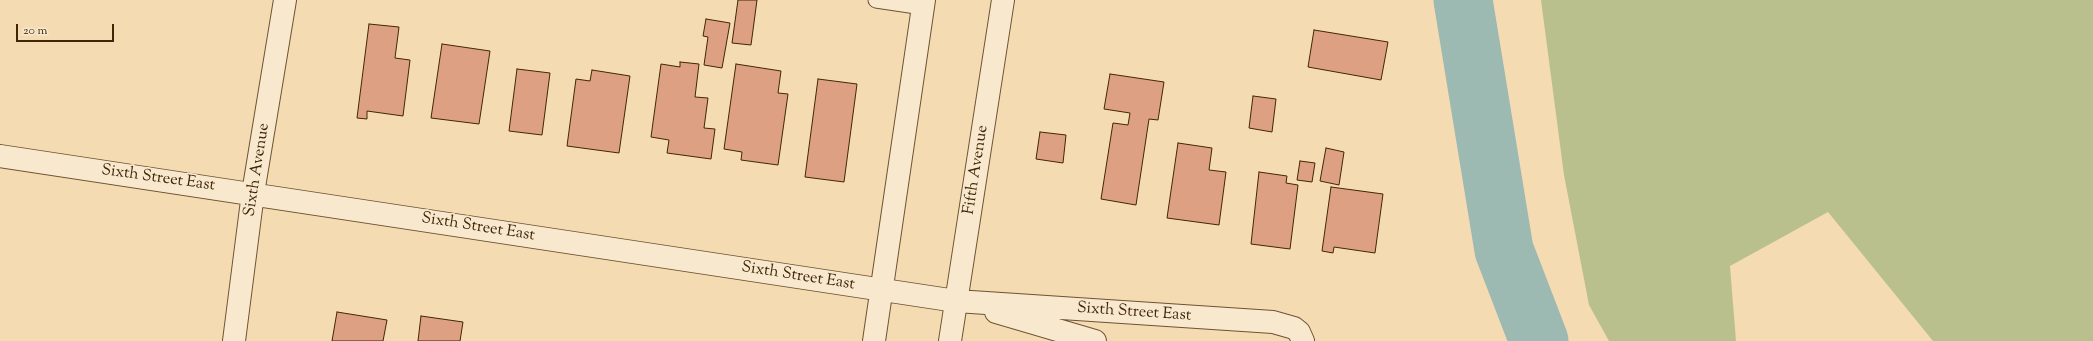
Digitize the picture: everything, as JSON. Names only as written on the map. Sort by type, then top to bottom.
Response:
[{"type":"street","name":"Sixth Avenue","points":[[234,341],[253,193],[285,0]]},
{"type":"street","name":"Fifth Avenue","points":[[950,341],[1003,0]]},
{"type":"street","points":[[874,341],[923,4]]},
{"type":"street","name":"Sixth Street East","points":[[0,156],[253,193],[956,301],[1273,322],[1294,328],[1299,332],[1303,341]]},
{"type":"street","name":"Sixth Street East","points":[[956,301],[1095,341]]},
{"type":"lane","points":[[876,0],[923,4]]},
{"type":"green space","points":[[1541,0],[2093,0],[2093,341],[1933,341],[1828,212],[1730,266],[1736,341],[1609,341],[1589,305],[1564,175]]},
{"type":"building","points":[[738,0],[757,0],[751,45],[732,43]]},
{"type":"building","points":[[706,19],[730,23],[722,68],[704,65],[708,37],[703,36]]},
{"type":"building","points":[[369,24],[399,27],[395,58],[410,60],[403,116],[367,111],[367,119],[357,118]]},
{"type":"building","points":[[1314,30],[1388,42],[1381,80],[1308,67]]},
{"type":"building","points":[[442,44],[490,51],[479,124],[431,118]]},
{"type":"building","points":[[680,62],[699,64],[695,97],[708,98],[704,128],[715,129],[711,159],[667,153],[669,140],[651,137],[661,64],[680,67]]},
{"type":"building","points":[[736,64],[781,71],[778,93],[788,94],[778,165],[741,160],[742,152],[724,149]]},
{"type":"building","points":[[517,69],[550,73],[542,135],[509,131]]},
{"type":"building","points":[[592,70],[630,76],[619,153],[567,146],[576,79],[590,81]]},
{"type":"building","points":[[1110,74],[1164,82],[1158,120],[1149,119],[1136,205],[1101,199],[1113,123],[1128,125],[1130,113],[1104,109]]},
{"type":"building","points":[[818,79],[857,84],[844,182],[805,177]]},
{"type":"building","points":[[1253,96],[1276,99],[1272,132],[1249,128]]},
{"type":"building","points":[[1040,132],[1066,135],[1063,163],[1036,159]]},
{"type":"building","points":[[1178,143],[1212,148],[1209,170],[1226,172],[1219,225],[1167,218]]},
{"type":"building","points":[[1326,148],[1344,152],[1339,185],[1320,181]]},
{"type":"building","points":[[1300,161],[1315,163],[1312,182],[1297,180]]},
{"type":"building","points":[[1259,172],[1287,176],[1286,183],[1298,185],[1290,249],[1251,244]]},
{"type":"building","points":[[1331,187],[1383,194],[1375,253],[1334,247],[1333,253],[1322,251]]},
{"type":"building","points":[[337,312],[387,320],[383,341],[332,341]]},
{"type":"building","points":[[421,316],[463,322],[460,341],[418,341]]},
{"type":"waterway","points":[[1463,0],[1504,250],[1539,341]]}]
